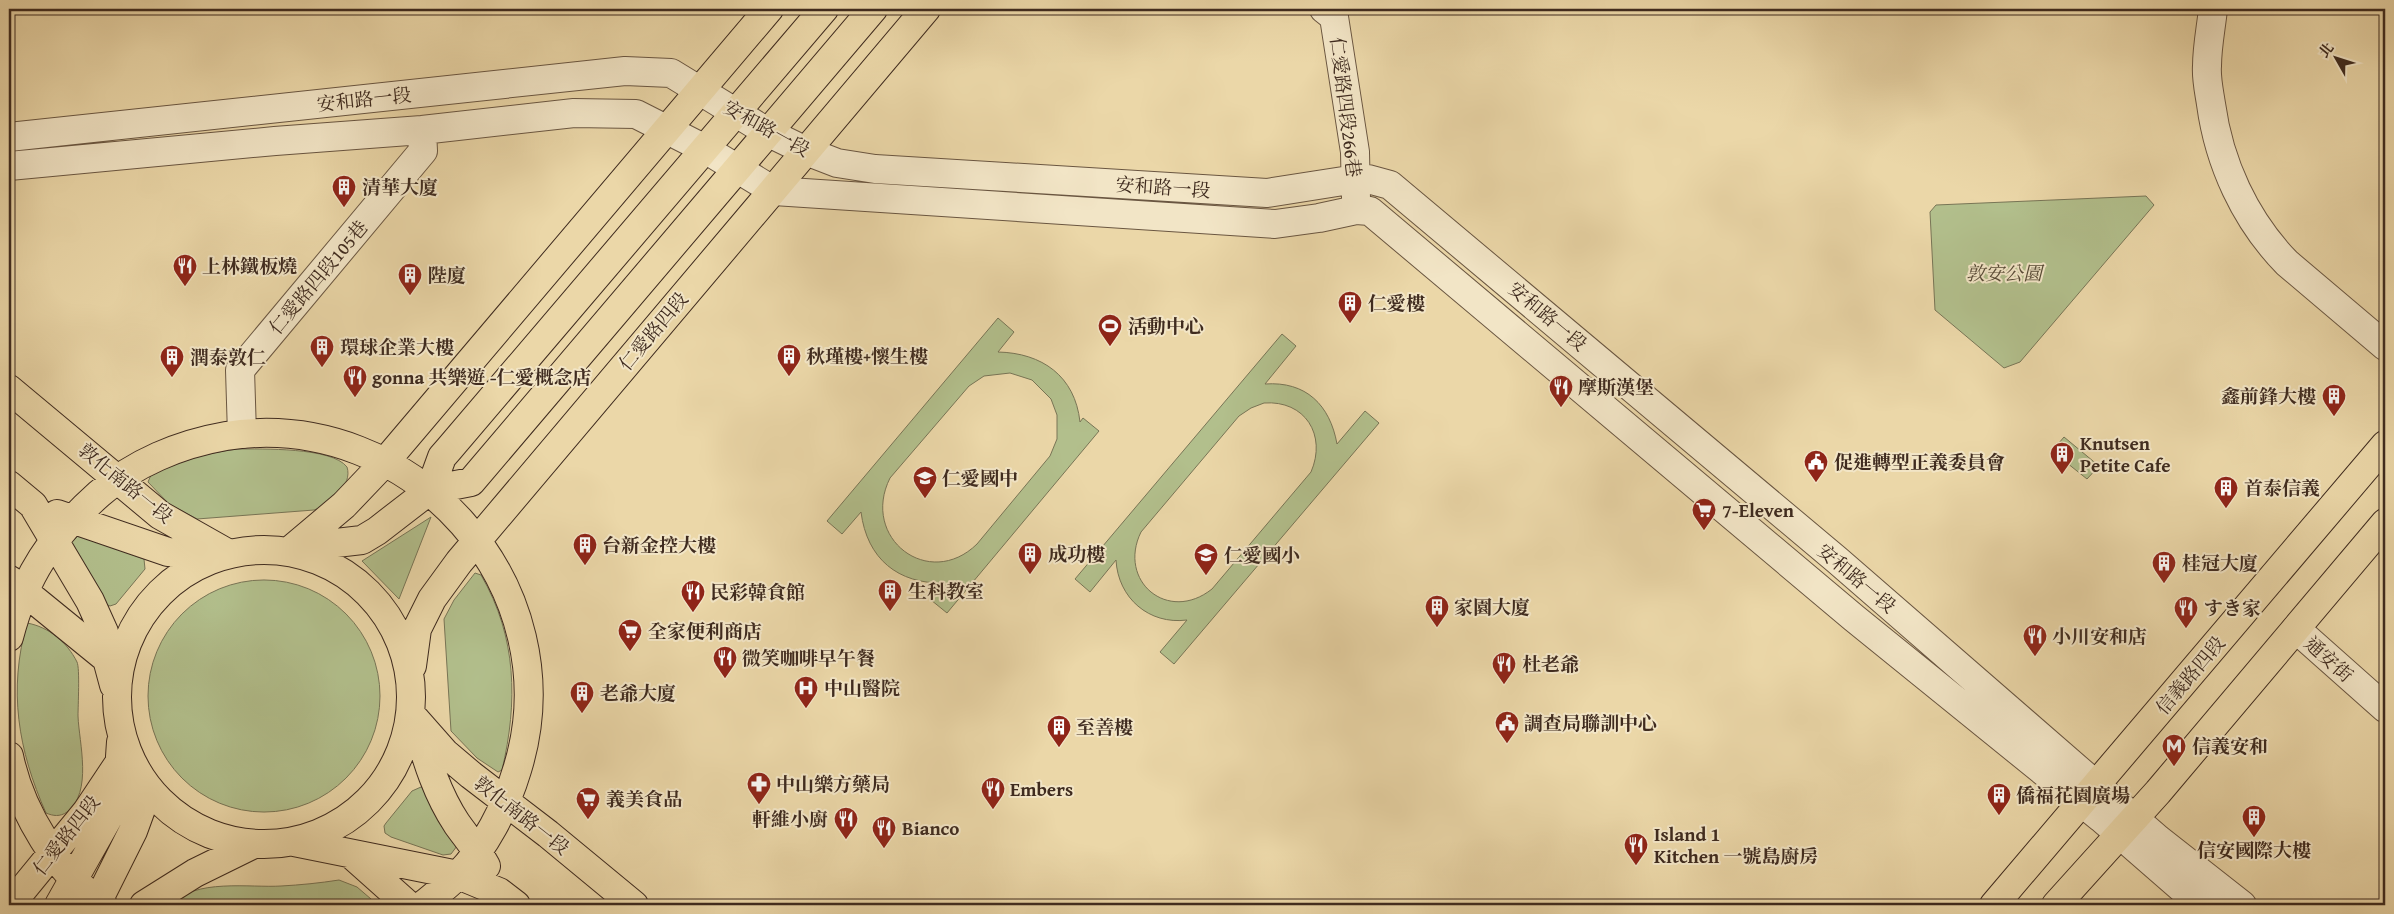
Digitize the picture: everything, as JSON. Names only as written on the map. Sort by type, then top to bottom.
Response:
[{"type":"main road","points":[[288,549],[344,505],[385,462],[769,9]]},
{"type":"main road","points":[[117,696],[122,658],[138,622],[162,591],[193,568],[229,554],[362,540],[408,510],[430,490],[442,457],[824,9]]},
{"type":"main road","points":[[430,490],[472,482],[873,9]]},
{"type":"main road","name":"仁愛路四段","points":[[411,671],[417,629],[432,598],[478,540],[926,9]]},
{"type":"main road","name":"敦化南路一段","points":[[9,389],[160,516],[229,554]]},
{"type":"main road","points":[[9,637],[16,585],[62,529],[117,478],[173,450],[207,440],[242,434],[279,433],[316,438],[351,447],[385,462],[430,490],[456,514],[478,540],[504,584],[515,613],[526,667],[528,701],[525,736],[518,769],[506,802],[478,850],[458,874],[423,905]]},
{"type":"main road","name":"信義路四段","points":[[2056,905],[2108,810],[2385,444]]},
{"type":"main road","points":[[9,485],[62,529],[104,632],[107,659],[117,696],[121,733],[134,767],[144,783],[166,807],[192,826],[222,838],[254,844],[293,841],[320,833],[345,820],[367,802],[385,780],[408,728],[413,709],[411,671],[400,640],[388,617],[354,580],[332,566],[288,549]]},
{"type":"main road","name":"信義路四段","points":[[1994,905],[2108,810],[2296,629],[2385,523]]},
{"type":"main road","name":"敦化南路一段","points":[[62,529],[168,552],[229,554]]},
{"type":"main road","points":[[16,585],[107,659]]},
{"type":"main road","name":"敦化南路一段","points":[[413,709],[445,753],[634,905]]},
{"type":"main road","name":"敦化南路一段","points":[[413,709],[430,773],[457,823],[478,850],[507,898]]},
{"type":"main road","name":"仁愛路四段","points":[[59,905],[112,811],[118,786],[121,733]]},
{"type":"main road","points":[[9,756],[12,774],[22,798],[52,854],[99,904],[133,831],[141,809],[144,783]]},
{"type":"main road","name":"仁愛路四段","points":[[10,905],[87,811],[119,763]]},
{"type":"main road","name":"敦化南路一段","points":[[293,841],[352,855],[458,874],[507,898]]},
{"type":"main road","points":[[144,905],[196,873],[254,844]]},
{"type":"main road","name":"敦化南路一段","points":[[352,855],[408,905]]},
{"type":"street","name":"仁愛路四段266巷","points":[[1324,9],[1334,17],[1355,152],[1356,210]]},
{"type":"street","points":[[2213,9],[2206,66],[2207,82],[2214,126],[2222,156],[2233,183],[2273,249],[2385,346]]},
{"type":"street","name":"安和路一段","points":[[9,137],[625,71],[670,73],[701,90],[769,133],[806,152],[836,163],[875,168],[1268,193],[1356,179],[1368,179],[1383,183],[1397,190],[1674,422],[2108,810]]},
{"type":"street","name":"安和路一段","points":[[9,166],[275,141],[422,130],[574,113],[636,114],[705,149],[774,191],[1274,224],[1319,218],[1356,210],[1370,211],[1854,618],[2108,810]]},
{"type":"street","name":"仁愛路四段105巷","points":[[242,434],[240,370],[423,151],[422,130]]},
{"type":"street","name":"通安街","points":[[2296,629],[2385,708]]},
{"type":"street","points":[[2108,810],[2201,905]]},
{"type":"street","points":[[2108,810],[2158,839],[2242,905]]},
{"type":"green space","name":"敦安公園","points":[[2146,196],[2154,205],[2020,362],[2004,368],[1935,310],[1930,212],[1936,205]]},
{"type":"green space","points":[[998,318],[1014,332],[998,352],[1014,353],[1029,357],[1042,362],[1054,370],[1071,392],[1077,406],[1080,422],[1083,418],[1099,431],[947,613],[931,600],[944,583],[912,579],[888,566],[870,543],[864,529],[861,512],[842,534],[827,521]],"holes":[[[1010,373],[1032,380],[1051,399],[1057,415],[1057,439],[1050,456],[977,544],[958,557],[939,562],[920,560],[904,551],[892,538],[884,520],[883,500],[890,478],[969,386],[984,376]]]},
{"type":"green space","points":[[1282,334],[1296,346],[1265,384],[1280,384],[1293,387],[1304,391],[1314,398],[1329,418],[1337,444],[1365,411],[1379,423],[1174,664],[1160,652],[1187,620],[1160,618],[1138,606],[1129,597],[1123,586],[1118,574],[1116,560],[1090,592],[1075,579]],"holes":[[[1264,403],[1291,407],[1309,422],[1314,433],[1316,445],[1311,472],[1212,589],[1195,599],[1179,602],[1164,599],[1151,592],[1141,581],[1136,566],[1135,550],[1141,532],[1239,416],[1251,408]]]},
{"type":"green space","points":[[2064,437],[2099,466],[2087,479],[2052,451]]},
{"type":"green space","points":[[237,449],[295,451],[327,456],[339,460],[347,467],[347,481],[333,499],[314,510],[197,519],[169,504],[148,482],[151,475],[182,462],[204,455]]},
{"type":"green space","points":[[431,517],[399,599],[362,561]]},
{"type":"green space","points":[[79,535],[144,559],[145,569],[116,604],[110,606],[105,604],[71,543]]},
{"type":"green space","points":[[475,573],[481,575],[493,598],[502,622],[511,670],[511,720],[502,770],[498,772],[477,758],[451,731],[444,619],[454,600]]},
{"type":"green space","points":[[253,580],[275,580],[298,585],[329,599],[354,622],[361,631],[375,662],[380,685],[378,719],[366,751],[354,770],[338,786],[329,793],[298,807],[275,812],[253,812],[230,807],[199,793],[174,770],[167,761],[153,730],[148,707],[148,685],[153,662],[167,631],[190,606],[199,599],[230,585]]},
{"type":"green space","points":[[27,623],[43,628],[56,636],[68,648],[78,666],[78,716],[83,767],[82,780],[80,792],[75,803],[67,812],[59,815],[46,813],[36,789],[23,743],[19,719],[17,696],[18,672]]},
{"type":"green space","points":[[421,787],[425,789],[457,846],[451,854],[443,855],[391,837],[385,833],[384,826],[386,823],[412,791]]},
{"type":"green space","points":[[339,880],[357,887],[378,905],[173,905],[182,897],[194,891],[208,888],[223,886],[281,886]]},
{"type":"place","name":"清華大廈","points":[[344,208]]},
{"type":"place","name":"上林鐵板燒","points":[[185,287]]},
{"type":"place","name":"陛廈","points":[[410,296]]},
{"type":"place","name":"仁愛樓","points":[[1350,324]]},
{"type":"place","name":"活動中心","points":[[1110,347]]},
{"type":"place","name":"環球企業大樓","points":[[322,368]]},
{"type":"place","name":"秋瑾樓+懷生樓","points":[[789,377]]},
{"type":"place","name":"潤泰敦仁","points":[[172,378]]},
{"type":"place","name":"gonna 共樂遊 -仁愛概念店","points":[[355,398]]},
{"type":"place","name":"摩斯漢堡","points":[[1561,408]]},
{"type":"place","name":"鑫前鋒大樓","points":[[2334,417]]},
{"type":"place","name":"Knutsen Petite Cafe","points":[[2062,475]]},
{"type":"place","name":"促進轉型正義委員會","points":[[1816,483]]},
{"type":"place","name":"仁愛國中","points":[[925,499]]},
{"type":"place","name":"首泰信義","points":[[2226,509]]},
{"type":"place","name":"7-Eleven","points":[[1704,531]]},
{"type":"place","name":"台新金控大樓","points":[[585,566]]},
{"type":"place","name":"成功樓","points":[[1030,575]]},
{"type":"place","name":"仁愛國小","points":[[1206,576]]},
{"type":"place","name":"桂冠大廈","points":[[2164,584]]},
{"type":"place","name":"生科教室","points":[[890,612]]},
{"type":"place","name":"民彩韓食館","points":[[693,613]]},
{"type":"place","name":"家園大廈","points":[[1437,628]]},
{"type":"place","name":"すき家","points":[[2186,629]]},
{"type":"place","name":"全家便利商店","points":[[630,652]]},
{"type":"place","name":"小川安和店","points":[[2035,657]]},
{"type":"place","name":"微笑咖啡早午餐","points":[[725,679]]},
{"type":"place","name":"杜老爺","points":[[1504,685]]},
{"type":"place","name":"中山醫院","points":[[806,709]]},
{"type":"place","name":"老爺大廈","points":[[582,714]]},
{"type":"place","name":"調查局聯訓中心","points":[[1507,744]]},
{"type":"place","name":"至善樓","points":[[1059,748]]},
{"type":"place","name":"信義安和","points":[[2174,767]]},
{"type":"place","name":"中山樂方藥局","points":[[759,805]]},
{"type":"place","name":"Embers","points":[[993,810]]},
{"type":"place","name":"僑福花園廣場","points":[[1999,816]]},
{"type":"place","name":"義美食品","points":[[588,820]]},
{"type":"place","name":"信安國際大樓","points":[[2254,838]]},
{"type":"place","name":"軒維小廚","points":[[846,840]]},
{"type":"place","name":"Bianco","points":[[884,849]]},
{"type":"place","name":"Island 1 Kitchen 一號島廚房","points":[[1636,866]]}]
